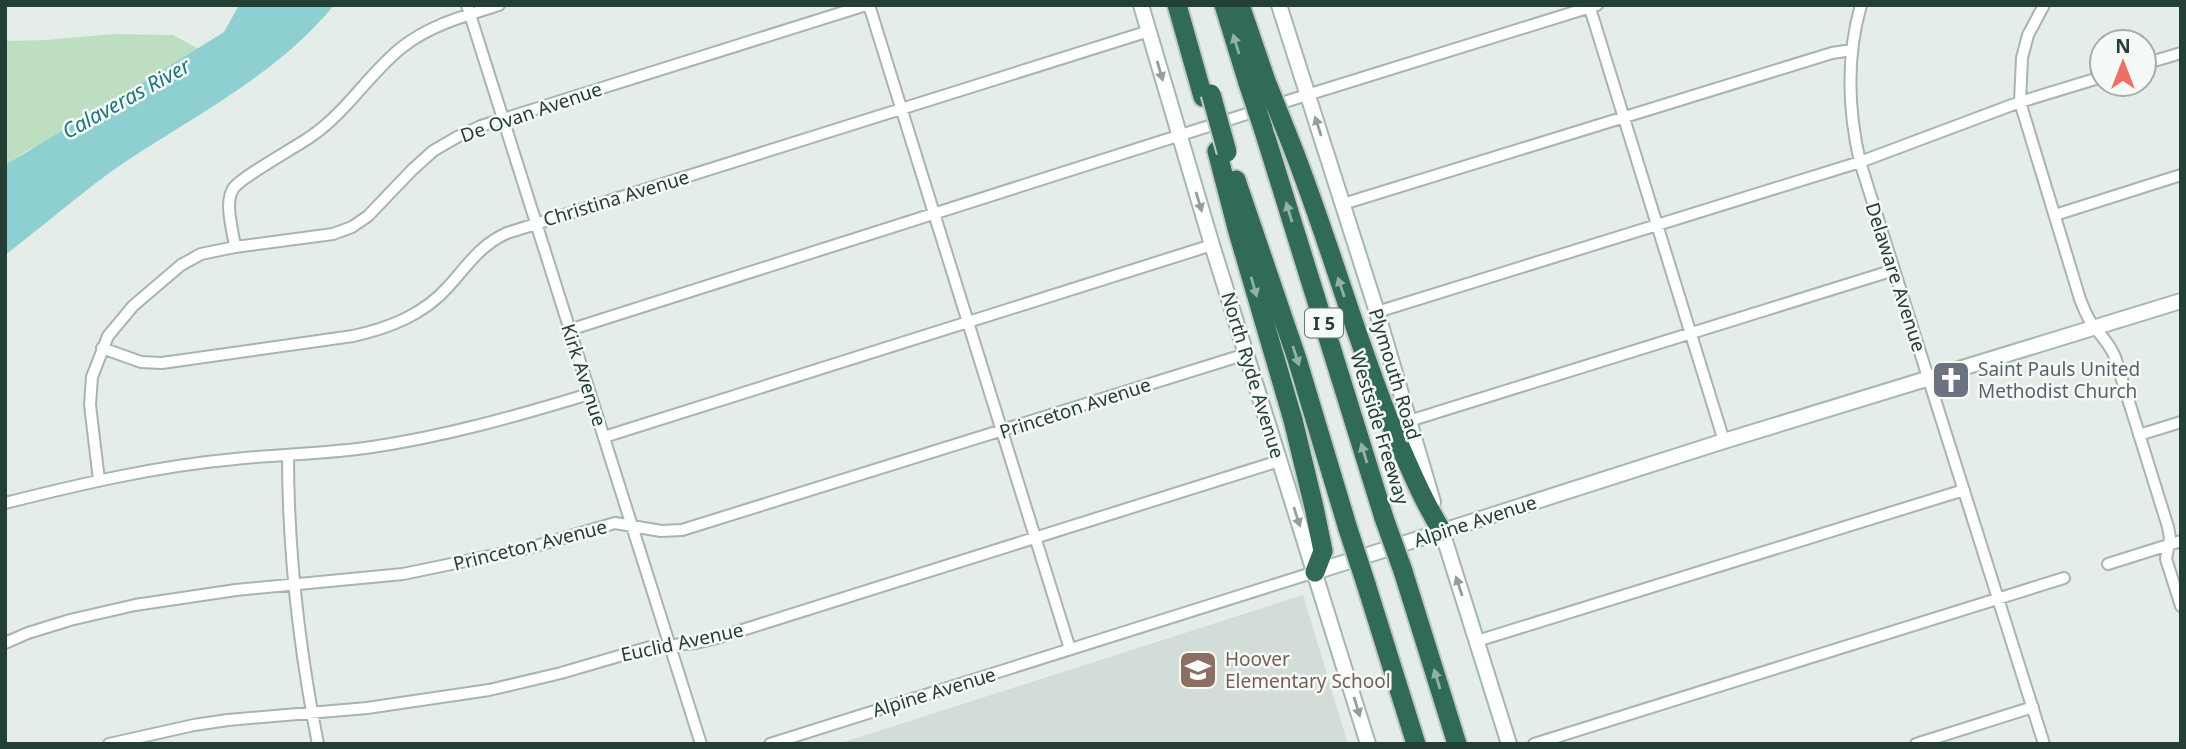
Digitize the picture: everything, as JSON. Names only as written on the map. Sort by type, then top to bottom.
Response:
[{"type":"highway","points":[[1177,5],[1207,96]]},
{"type":"highway","points":[[1185,5],[1222,151],[1238,232],[1293,420],[1314,507],[1324,551],[1315,572]]},
{"type":"highway","name":"Westside Freeway","points":[[1224,5],[1257,82],[1263,128],[1457,744]]},
{"type":"highway","points":[[1240,5],[1257,82],[1286,131],[1304,175],[1371,375],[1410,471],[1442,531]]},
{"type":"highway","name":"I 5","points":[[1222,151],[1297,359],[1416,744]]},
{"type":"street","points":[[235,247],[229,198],[236,184],[315,134],[339,113],[401,48],[469,10],[499,5]]},
{"type":"street","points":[[867,5],[902,109],[1070,649]]},
{"type":"street","name":"De Ovan Avenue","points":[[99,480],[90,405],[94,367],[108,336],[118,322],[181,265],[201,254],[333,234],[352,227],[378,207],[433,151],[457,137],[503,119],[867,5]]},
{"type":"street","name":"North Ryde Avenue","points":[[1141,5],[1212,245],[1368,744]]},
{"type":"street","name":"Plymouth Road","points":[[1279,5],[1377,312],[1509,744]]},
{"type":"street","name":"Delaware Avenue","points":[[1861,5],[1852,50],[1851,100],[1860,162],[2044,744]]},
{"type":"street","points":[[2043,5],[2028,35],[2022,58],[2020,102],[2080,299],[2095,329],[2111,348],[2139,435],[2168,527],[2170,537],[2166,559],[2181,606]]},
{"type":"street","points":[[569,330],[1592,6],[1724,441]]},
{"type":"street","name":"Kirk Avenue","points":[[469,10],[701,744]]},
{"type":"street","name":"Christina Avenue","points":[[102,348],[141,362],[162,363],[377,331],[402,321],[425,307],[446,289],[488,243],[507,233],[1149,31]]},
{"type":"street","points":[[1343,204],[1832,52],[1852,50]]},
{"type":"street","points":[[2158,60],[2181,53]]},
{"type":"street","points":[[1377,312],[1860,162],[2020,102],[2088,81]]},
{"type":"street","points":[[2055,215],[2181,175]]},
{"type":"street","points":[[604,438],[1212,245]]},
{"type":"street","points":[[1409,421],[1894,270]]},
{"type":"street","name":"Alpine Avenue","points":[[770,744],[1724,441],[2181,301]]},
{"type":"street","name":"Princeton Avenue","points":[[5,643],[70,620],[135,606],[182,597],[403,574],[529,548],[615,523],[662,531],[692,527],[1246,354]]},
{"type":"street","points":[[5,503],[99,480],[183,465],[371,447],[414,440],[497,422],[589,394]]},
{"type":"street","points":[[2139,435],[2181,422]]},
{"type":"street","points":[[288,455],[294,585],[302,656],[318,744]]},
{"type":"street","name":"Euclid Avenue","points":[[109,744],[205,723],[412,702],[489,690],[561,673],[650,647],[696,643],[717,638],[1279,461]]},
{"type":"street","points":[[1477,641],[1964,489]]},
{"type":"street","points":[[2108,564],[2181,541]]},
{"type":"street","points":[[1534,744],[2064,578]]},
{"type":"street","points":[[1916,744],[2033,707]]},
{"type":"shaded area","name":"Hoover Elementary School","points":[[1303,595],[1348,744],[838,744]]},
{"type":"green space","points":[[114,34],[173,35],[199,49],[60,136],[26,151],[5,166],[5,41]]},
{"type":"water","name":"Calaveras River","points":[[239,5],[334,5],[313,29],[264,71],[112,171],[5,255],[5,165],[224,32]]},
{"type":"place","name":"Saint Pauls United Methodist Church","points":[[1951,380]]},
{"type":"place","name":"Hoover Elementary School","points":[[1198,670]]}]
